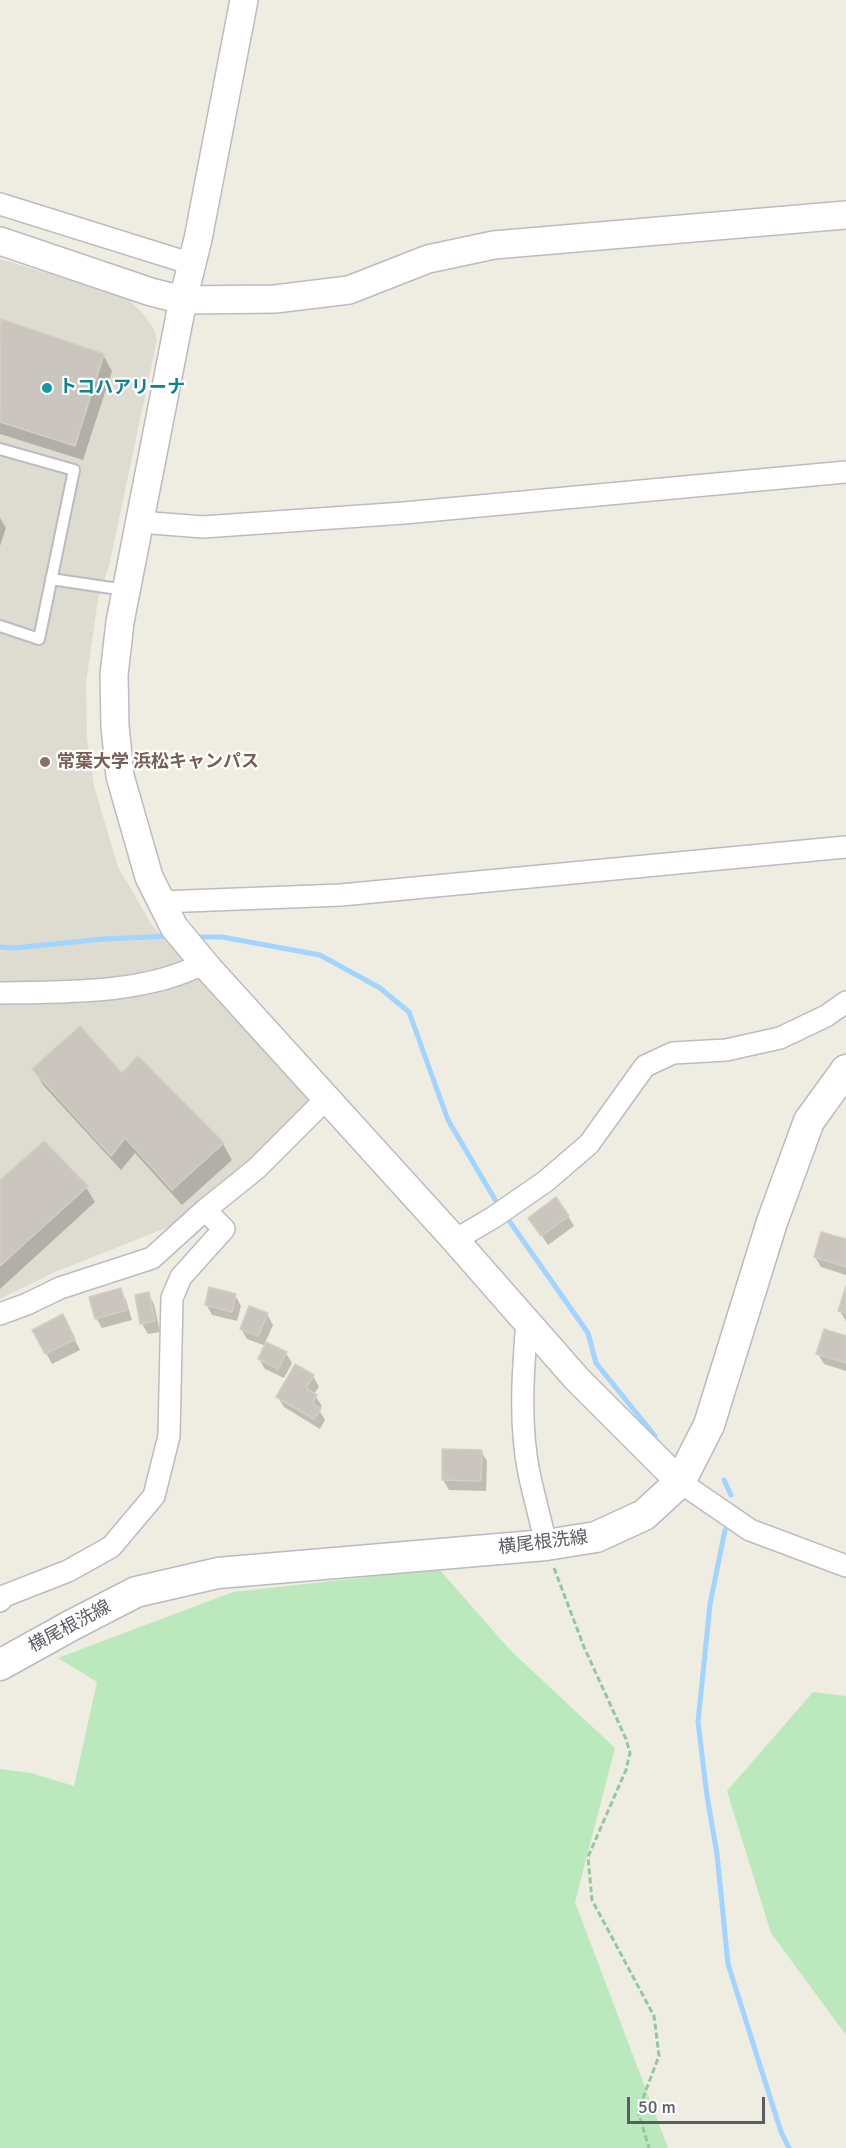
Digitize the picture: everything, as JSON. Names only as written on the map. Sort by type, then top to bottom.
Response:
[{"type":"main road","name":"横尾根洗線","points":[[0,1665],[72,1624],[136,1592],[207,1575],[546,1545],[596,1537],[644,1515],[680,1482],[709,1425],[772,1222],[809,1121],[846,1070]]},
{"type":"street","points":[[244,0],[139,522],[120,622],[114,675],[115,726],[120,776],[149,878],[174,927],[204,963],[455,1240],[577,1379],[680,1482],[750,1530],[846,1566]]},
{"type":"street","points":[[0,204],[192,264]]},
{"type":"street","points":[[0,241],[151,292],[183,300],[275,298],[349,290],[428,259],[494,245],[846,215]]},
{"type":"street","points":[[139,522],[204,527],[404,513],[846,472]]},
{"type":"street","points":[[162,902],[341,895],[846,847]]},
{"type":"street","points":[[0,993],[78,991],[155,982],[187,973],[204,963]]},
{"type":"street","points":[[455,1240],[494,1217],[546,1181],[589,1144],[645,1066],[673,1053],[726,1050],[780,1038],[826,1016],[846,1002]]},
{"type":"street","points":[[0,1314],[60,1288],[152,1257],[256,1169],[327,1098]]},
{"type":"street","points":[[0,1601],[4,1596],[68,1571],[111,1546],[154,1496],[169,1436],[172,1298],[181,1277],[224,1228],[205,1210]]},
{"type":"street","points":[[527,1321],[522,1374],[525,1437],[529,1472],[546,1545]]},
{"type":"lane","points":[[0,449],[74,470],[39,639],[0,626]]},
{"type":"lane","points":[[51,579],[126,590]]},
{"type":"path","points":[[546,1545],[584,1647],[630,1753],[626,1770],[588,1857],[591,1900],[654,2016],[659,2056],[638,2111],[649,2148]]},
{"type":"shaded area","name":"常葉大学 浜松キャンパス","points":[[0,259],[125,296],[154,329],[157,340],[109,566],[98,599],[86,683],[87,738],[94,786],[118,867],[152,925],[311,1100],[191,1218],[55,1272],[0,1299]]},
{"type":"green space","points":[[439,1569],[511,1651],[615,1748],[575,1902],[668,2148],[0,2148],[0,1769],[31,1773],[74,1786],[97,1682],[58,1658],[233,1592]]},
{"type":"green space","points":[[813,1692],[846,1696],[846,2035],[771,1933],[727,1791]]},
{"type":"building","name":"トコハアリーナ","points":[[1,319],[104,354],[75,446],[0,422]]},
{"type":"building","points":[[80,1026],[122,1073],[138,1056],[224,1143],[172,1190],[125,1138],[111,1156],[32,1069]]},
{"type":"building","points":[[44,1141],[88,1186],[0,1266],[0,1180]]},
{"type":"building","points":[[556,1197],[569,1216],[541,1236],[528,1218]]},
{"type":"building","points":[[821,1232],[846,1239],[846,1267],[814,1257]]},
{"type":"building","points":[[846,1286],[846,1313],[838,1311]]},
{"type":"building","points":[[209,1287],[236,1294],[232,1312],[205,1305]]},
{"type":"building","points":[[121,1288],[127,1310],[95,1319],[89,1297]]},
{"type":"building","points":[[149,1292],[155,1321],[140,1324],[135,1295]]},
{"type":"building","points":[[249,1306],[268,1313],[258,1336],[240,1329]]},
{"type":"building","points":[[63,1314],[75,1339],[45,1354],[32,1330]]},
{"type":"building","points":[[824,1329],[846,1336],[846,1363],[816,1354]]},
{"type":"building","points":[[266,1342],[287,1352],[278,1369],[258,1359]]},
{"type":"building","points":[[295,1364],[314,1375],[306,1388],[317,1395],[312,1403],[321,1409],[314,1419],[276,1397]]},
{"type":"building","points":[[442,1449],[482,1450],[481,1481],[442,1480]]},
{"type":"waterway","points":[[0,947],[15,948],[103,939],[171,936]]},
{"type":"waterway","points":[[195,937],[222,937],[320,955],[380,988],[409,1012],[448,1120],[500,1208]]},
{"type":"waterway","points":[[505,1215],[588,1333],[596,1363],[655,1436]]},
{"type":"waterway","points":[[724,1480],[731,1495]]},
{"type":"waterway","points":[[725,1530],[710,1604],[698,1722],[717,1854],[728,1964],[781,2132],[789,2148]]},
{"type":"place","name":"トコハアリーナ","points":[[47,388]]},
{"type":"place","name":"常葉大学 浜松キャンパス","points":[[45,762]]}]
